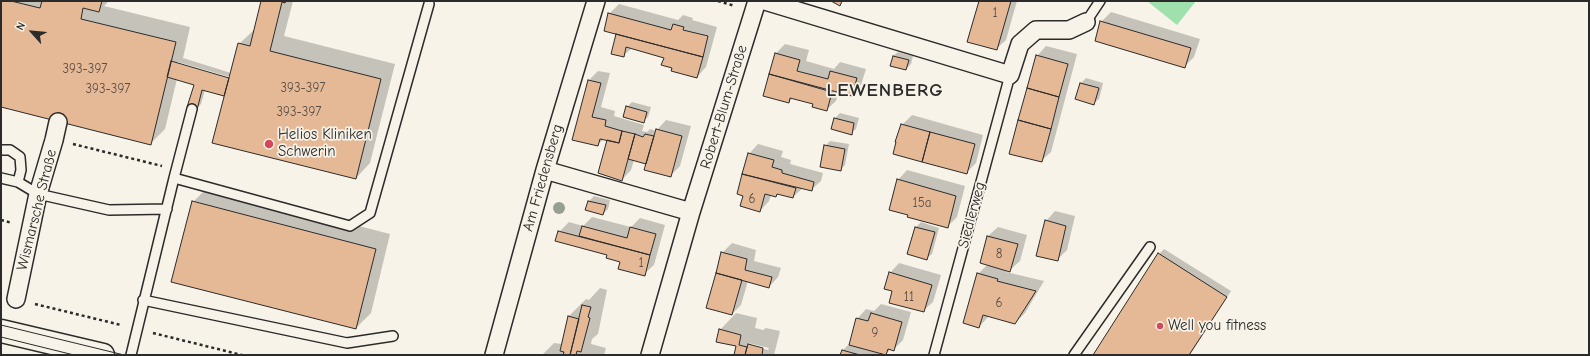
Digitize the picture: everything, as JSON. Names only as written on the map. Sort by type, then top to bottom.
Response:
[{"type":"main road","points":[[1,331],[103,355]]},
{"type":"street","name":"Am Friedensberg","points":[[494,355],[545,170],[596,1]]},
{"type":"street","name":"Robert-Blum-Straße","points":[[650,355],[691,212],[757,1]]},
{"type":"street","points":[[764,1],[1010,75]]},
{"type":"street","name":"Siedlerweg","points":[[1010,75],[1020,44],[1036,30],[1069,30],[1086,22]]},
{"type":"street","name":"Wismarsche Straße","points":[[16,299],[38,194],[58,122]]},
{"type":"street","points":[[545,170],[691,212]]},
{"type":"lane","name":"Siedlerweg","points":[[1086,22],[1100,1]]},
{"type":"lane","points":[[175,174],[350,226],[370,213],[429,4]]},
{"type":"lane","name":"Siedlerweg","points":[[934,355],[1010,75]]},
{"type":"lane","points":[[131,355],[143,300],[192,109]]},
{"type":"lane","name":"Wismarsche Straße","points":[[1,150],[10,150],[20,157],[21,170],[18,182],[1,178]]},
{"type":"lane","points":[[18,182],[38,194],[109,210],[167,209]]},
{"type":"lane","points":[[1074,355],[1150,247]]},
{"type":"lane","points":[[143,300],[347,343],[393,336]]},
{"type":"path","points":[[54,140],[175,174]]},
{"type":"green space","points":[[1147,1],[1196,1],[1177,25]]},
{"type":"building","points":[[1,1],[11,1],[40,8],[42,1],[102,1],[99,12],[83,8],[81,19],[176,42],[151,145],[1,107]]},
{"type":"building","points":[[261,1],[286,1],[285,3],[282,2],[270,51],[381,79],[356,179],[212,143],[238,43],[250,46]]},
{"type":"building","points":[[831,1],[842,1],[840,6]]},
{"type":"building","points":[[979,1],[1011,1],[997,50],[967,42]]},
{"type":"building","points":[[608,13],[671,30],[673,24],[684,27],[683,30],[708,36],[703,57],[604,31]]},
{"type":"building","points":[[1100,21],[1191,48],[1185,68],[1095,41]]},
{"type":"building","points":[[616,34],[703,57],[697,78],[671,71],[672,68],[661,65],[664,58],[626,47],[624,57],[611,54]]},
{"type":"building","points":[[775,53],[800,60],[797,71],[828,79],[830,71],[857,78],[852,96],[769,74]]},
{"type":"building","points":[[1036,55],[1068,64],[1059,97],[1027,88]]},
{"type":"building","points":[[893,56],[909,60],[906,70],[890,66]]},
{"type":"building","points":[[171,61],[229,78],[224,96],[202,90],[197,110],[187,107],[194,85],[167,77]]},
{"type":"building","points":[[769,74],[832,92],[827,111],[812,107],[813,104],[790,98],[789,103],[763,96]]},
{"type":"building","points":[[588,80],[601,83],[592,117],[606,120],[605,126],[622,131],[619,143],[600,139],[598,146],[572,140]]},
{"type":"building","points":[[1080,83],[1099,88],[1094,105],[1075,99]]},
{"type":"building","points":[[1027,88],[1059,97],[1051,129],[1018,120]]},
{"type":"building","points":[[626,106],[647,112],[644,123],[623,117]]},
{"type":"building","points":[[834,118],[854,123],[852,135],[831,129]]},
{"type":"building","points":[[1018,120],[1051,129],[1042,162],[1009,154]]},
{"type":"building","points":[[901,124],[930,132],[922,162],[893,154]]},
{"type":"building","points":[[656,129],[682,136],[671,177],[644,170]]},
{"type":"building","points":[[622,131],[635,134],[622,181],[598,173],[607,140],[619,143]]},
{"type":"building","points":[[930,132],[975,144],[967,174],[922,162]]},
{"type":"building","points":[[635,134],[643,137],[645,134],[654,136],[646,164],[628,159]]},
{"type":"building","points":[[824,145],[845,149],[841,171],[820,167]]},
{"type":"building","points":[[748,153],[774,160],[772,167],[782,170],[782,173],[814,182],[812,191],[742,174]]},
{"type":"building","points":[[742,174],[796,188],[793,198],[777,194],[776,197],[765,194],[760,212],[740,206],[743,196],[737,194]]},
{"type":"building","points":[[897,179],[956,196],[948,228],[907,217],[908,215],[889,210]]},
{"type":"building","points":[[192,201],[376,249],[356,329],[171,282]]},
{"type":"building","points":[[588,201],[606,205],[603,215],[585,210]]},
{"type":"building","points":[[1045,220],[1066,226],[1058,261],[1036,256]]},
{"type":"building","points":[[582,226],[627,238],[630,227],[656,234],[650,255],[579,236]]},
{"type":"building","points":[[915,227],[935,232],[927,260],[907,254]]},
{"type":"building","points":[[558,231],[650,255],[645,276],[618,269],[620,262],[606,258],[607,255],[555,241]]},
{"type":"building","points":[[987,236],[1018,244],[1010,272],[980,263]]},
{"type":"building","points":[[721,252],[747,259],[745,270],[772,277],[769,288],[716,273]]},
{"type":"building","name":"Well you fitness","points":[[1158,253],[1227,297],[1189,355],[1093,355]]},
{"type":"building","points":[[889,272],[932,285],[924,312],[889,303],[892,291],[884,289]]},
{"type":"building","points":[[716,273],[742,280],[732,315],[706,308]]},
{"type":"building","points":[[977,273],[998,279],[997,281],[1036,291],[1015,324],[983,315],[979,328],[963,323]]},
{"type":"building","points":[[582,305],[591,307],[588,317],[590,318],[581,352],[577,351],[576,355],[570,355]]},
{"type":"building","points":[[871,313],[902,322],[894,351],[888,349],[886,355],[849,345],[856,318],[868,321]]},
{"type":"building","points":[[568,316],[579,319],[570,355],[563,355],[564,352],[560,351]]},
{"type":"building","points":[[719,329],[741,335],[739,345],[747,347],[745,355],[734,355],[736,346],[716,342]]},
{"type":"building","points":[[748,344],[763,348],[762,355],[745,355]]},
{"type":"building","points":[[842,350],[860,355],[840,355]]},
{"type":"tram line","points":[[1,325],[124,355]]},
{"type":"tram line","points":[[1,337],[74,355]]},
{"type":"place","name":"Helios Kliniken Schwerin","points":[[269,144]]},
{"type":"place","name":"Well you fitness","points":[[1160,326]]},
{"type":"district","name":"LEWENBERG","points":[[885,91]]}]
